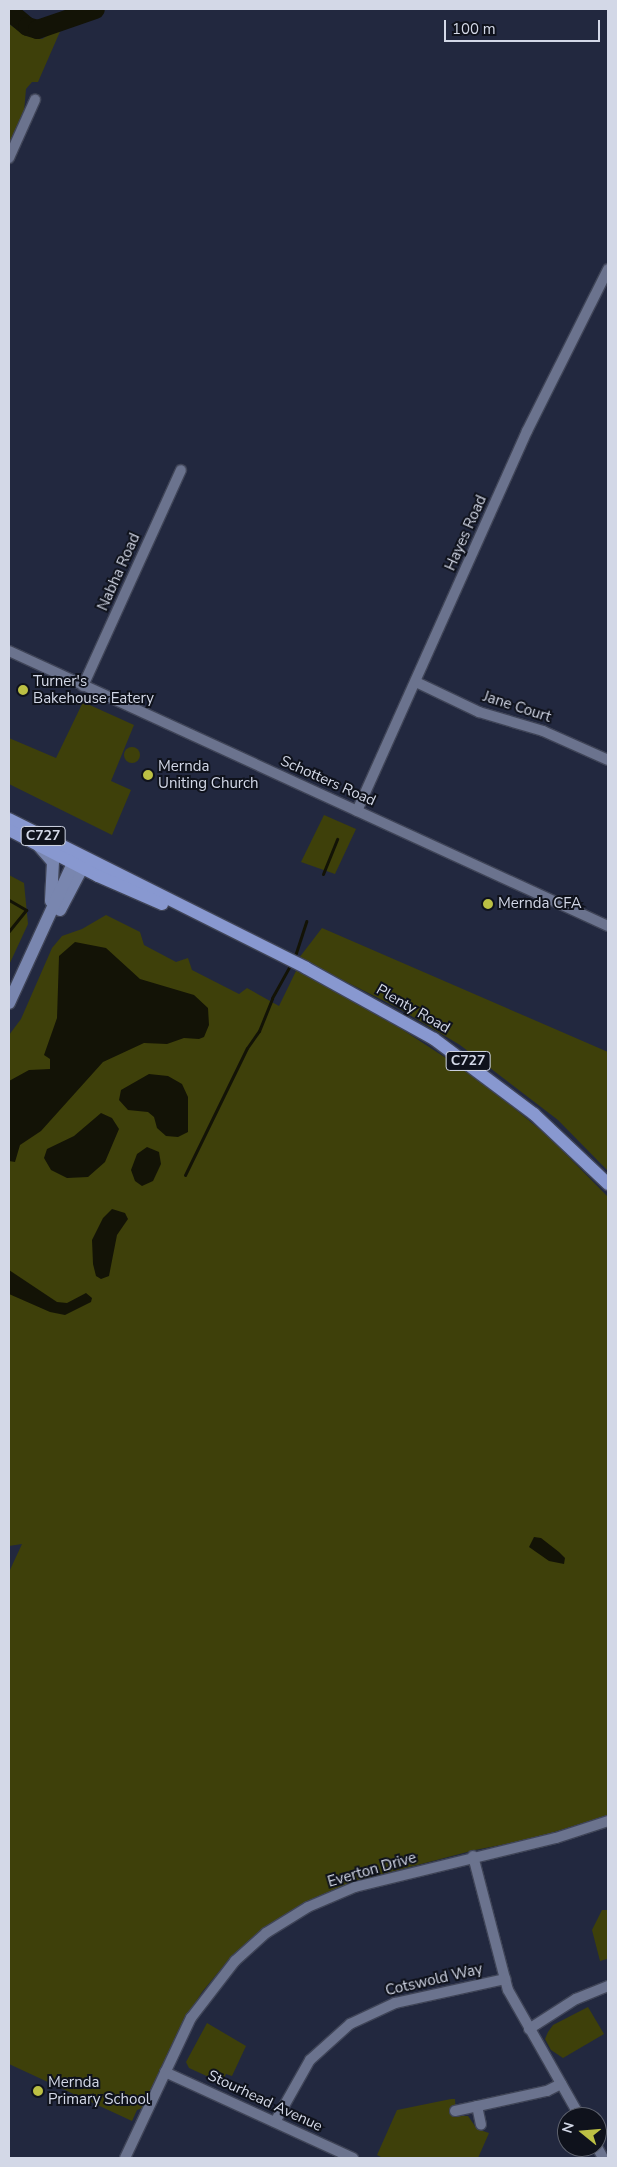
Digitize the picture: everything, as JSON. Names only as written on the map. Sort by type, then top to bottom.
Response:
[{"type":"main road","name":"Plenty Road","points":[[9,819],[80,860],[284,957],[396,1016],[468,1062],[564,1139],[608,1184]]},
{"type":"main road","name":"Plenty Road","points":[[9,830],[38,845],[80,860]]},
{"type":"street","points":[[9,158],[34,100]]},
{"type":"street","name":"Hayes Road","points":[[357,811],[527,432],[608,269]]},
{"type":"street","name":"Nabha Road","points":[[84,686],[181,470]]},
{"type":"street","name":"Schotters Road","points":[[9,652],[608,926]]},
{"type":"street","name":"Jane Court","points":[[416,682],[479,712],[543,730],[608,760]]},
{"type":"street","points":[[38,845],[52,862],[51,909]]},
{"type":"street","points":[[9,1003],[45,929],[51,909],[80,860]]},
{"type":"street","points":[[45,929],[59,912],[80,860]]},
{"type":"street","name":"Everton Drive","points":[[125,2158],[165,2072],[203,2000],[235,1961],[272,1929],[308,1907],[355,1887],[473,1856],[550,1840],[608,1821]]},
{"type":"street","points":[[473,1856],[504,1979],[529,2030],[574,2107]]},
{"type":"street","name":"Cotswold Way","points":[[276,2122],[310,2060],[350,2024],[395,2003],[504,1979]]},
{"type":"street","points":[[529,2030],[576,1999],[608,1986]]},
{"type":"street","name":"Stourhead Avenue","points":[[165,2072],[353,2158]]},
{"type":"street","points":[[455,2111],[547,2091],[561,2084]]},
{"type":"street","points":[[477,2106],[481,2126]]},
{"type":"shaded area","points":[[9,24],[27,36],[42,39],[62,27],[38,82],[32,82],[26,89],[24,112],[9,147]]},
{"type":"shaded area","points":[[83,702],[134,725],[111,781],[131,790],[112,835],[9,784],[9,738],[56,758]]},
{"type":"shaded area","points":[[132,747],[138,749],[140,755],[138,761],[132,763],[126,761],[124,755],[126,749]]},
{"type":"shaded area","points":[[324,815],[356,829],[335,874],[301,862]]},
{"type":"shaded area","points":[[9,875],[24,883],[28,924],[9,965]]},
{"type":"shaded area","points":[[106,915],[140,932],[144,945],[176,962],[188,958],[192,970],[239,994],[247,988],[279,1006],[297,969],[403,1030],[481,1081],[549,1137],[608,1197],[608,1815],[532,1839],[475,1850],[356,1881],[316,1897],[278,1919],[230,1958],[202,1992],[180,2028],[143,2108],[137,2110],[132,2121],[9,2064],[9,1572],[22,1544],[9,1546],[9,1035],[21,1019],[52,948],[62,936],[82,929]]},
{"type":"shaded area","points":[[322,928],[608,1052],[608,1171],[558,1120],[460,1045],[398,1008],[299,958]]},
{"type":"shaded area","points":[[75,942],[106,948],[140,979],[194,995],[208,1008],[209,1025],[204,1037],[199,1039],[184,1038],[167,1044],[144,1043],[103,1062],[41,1131],[20,1145],[15,1162],[9,1161],[9,1081],[29,1070],[50,1069],[50,1059],[44,1055],[57,1018],[59,956]]},
{"type":"shaded area","points":[[149,1074],[168,1076],[182,1084],[188,1097],[188,1132],[178,1137],[166,1136],[157,1128],[154,1117],[148,1112],[128,1110],[119,1100],[121,1090]]},
{"type":"shaded area","points":[[101,1113],[112,1118],[119,1129],[105,1162],[88,1177],[67,1178],[51,1170],[44,1158],[47,1149],[74,1136]]},
{"type":"shaded area","points":[[147,1147],[159,1152],[161,1164],[153,1181],[142,1186],[135,1181],[131,1170],[137,1154]]},
{"type":"shaded area","points":[[112,1209],[125,1213],[128,1219],[117,1235],[109,1276],[101,1279],[96,1276],[93,1264],[92,1240],[103,1218]]},
{"type":"shaded area","points":[[9,1270],[57,1302],[67,1303],[86,1293],[92,1298],[91,1302],[65,1315],[50,1312],[9,1294]]},
{"type":"shaded area","points":[[534,1537],[541,1538],[559,1552],[565,1558],[564,1564],[549,1561],[529,1547]]},
{"type":"shaded area","points":[[602,1910],[608,1910],[608,1963],[607,1959],[600,1961],[592,1930]]},
{"type":"shaded area","points":[[588,2007],[604,2034],[563,2058],[551,2050],[545,2039],[548,2032],[553,2025]]},
{"type":"shaded area","points":[[207,2023],[246,2046],[232,2076],[226,2074],[222,2083],[189,2068],[186,2062]]},
{"type":"shaded area","points":[[455,2099],[456,2116],[468,2116],[477,2129],[489,2133],[478,2158],[383,2158],[377,2155],[397,2110]]},
{"type":"waterway","points":[[9,11],[27,26],[37,29],[95,9]]},
{"type":"waterway","points":[[323,874],[337,839]]},
{"type":"waterway","points":[[9,900],[26,910],[9,931]]},
{"type":"waterway","points":[[294,959],[306,921]]},
{"type":"waterway","points":[[185,1175],[247,1048],[259,1031],[272,998],[291,964]]},
{"type":"place","name":"Turner's Bakehouse Eatery","points":[[23,690]]},
{"type":"place","name":"Mernda Uniting Church","points":[[148,775]]},
{"type":"place","name":"Mernda CFA","points":[[488,904]]},
{"type":"place","name":"Mernda Primary School","points":[[38,2091]]}]
